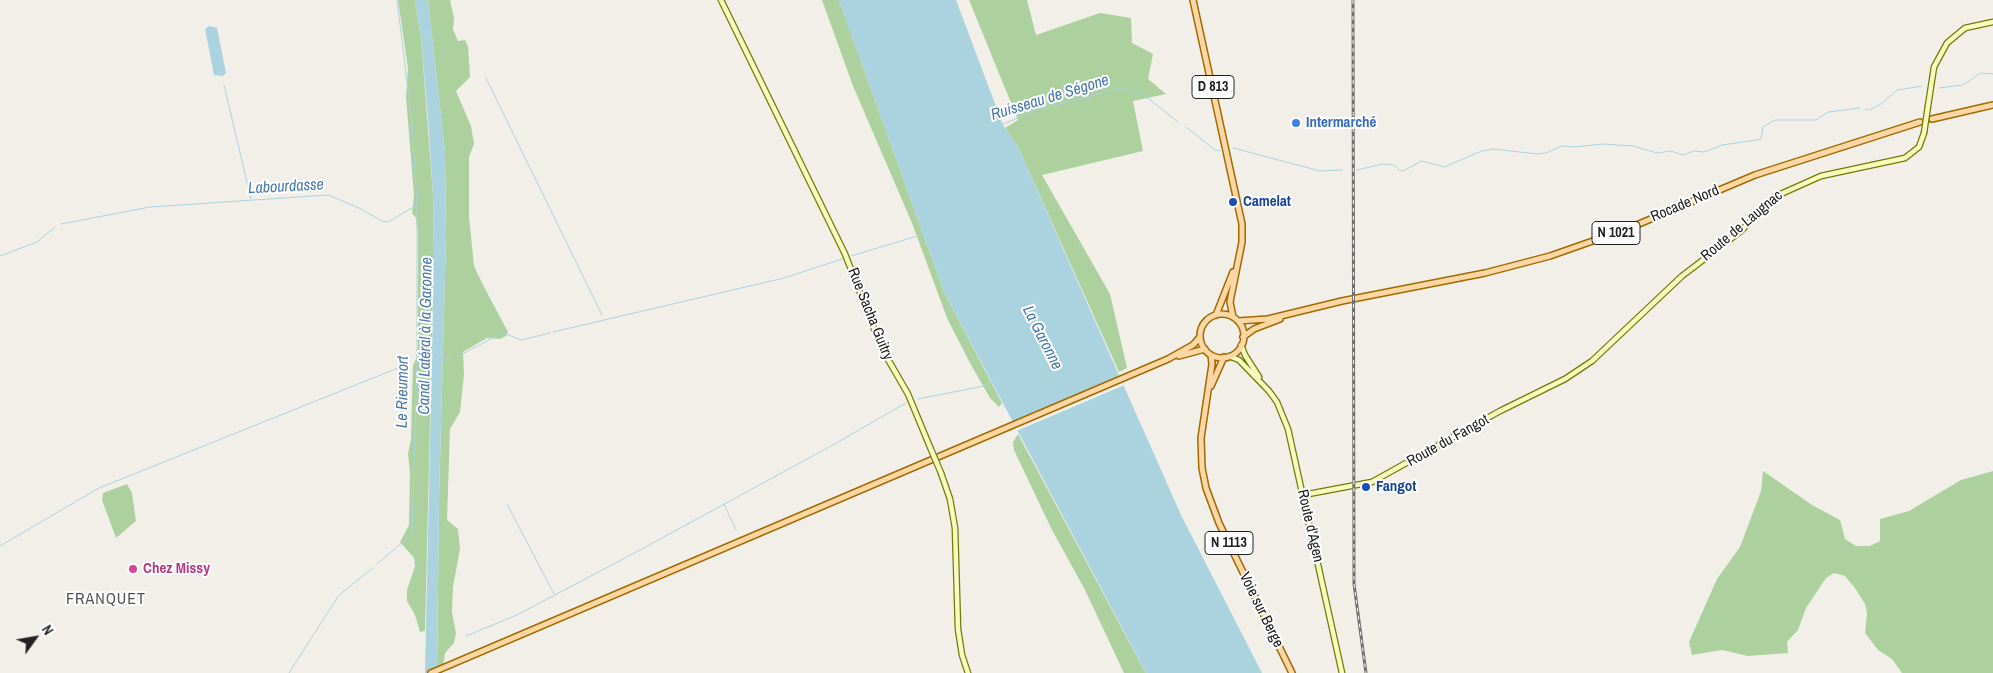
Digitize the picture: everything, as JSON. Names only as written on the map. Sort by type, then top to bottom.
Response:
[{"type":"main road","name":"D 813","points":[[1194,0],[1242,229],[1240,253],[1230,302],[1233,317]]},
{"type":"main road","points":[[1932,119],[1993,105]]},
{"type":"main road","name":"Rocade Nord","points":[[1303,311],[1350,299],[1485,274],[1550,256],[1627,229],[1755,175],[1920,122]]},
{"type":"main road","name":"D 813","points":[[1216,314],[1240,253]]},
{"type":"main road","name":"N 1021","points":[[1238,321],[1255,321],[1303,311]]},
{"type":"main road","name":"N 1021","points":[[1243,337],[1254,329],[1303,311]]},
{"type":"main road","points":[[431,673],[1163,362],[1193,345],[1200,337],[1205,322],[1216,314],[1233,317],[1238,321],[1243,337],[1241,345],[1226,357],[1211,355],[1205,350],[1200,337]]},
{"type":"main road","points":[[1168,359],[1205,350]]},
{"type":"main road","name":"N 1113","points":[[1206,403],[1212,364],[1211,355]]},
{"type":"main road","name":"N 1113","points":[[1206,403],[1226,357]]},
{"type":"main road","name":"Voie sur Berge","points":[[1206,403],[1201,448],[1204,478],[1209,498],[1219,523],[1292,673]]},
{"type":"street","name":"Rue Sacha Guitry","points":[[720,0],[846,254],[882,349],[908,394],[941,472],[950,499],[955,528],[958,629],[962,655],[968,673]]},
{"type":"street","name":"Route de Laugnac","points":[[1586,367],[1682,276],[1741,231],[1774,197],[1794,186],[1821,176],[1905,158],[1919,147],[1924,133],[1934,67],[1946,43],[1965,28],[1993,22]]},
{"type":"street","name":"Route d'Agen","points":[[1241,345],[1245,355],[1277,402],[1288,429],[1342,673]]},
{"type":"street","name":"Route d'Agen","points":[[1226,357],[1238,360],[1264,385]]},
{"type":"street","name":"Route du Fangot","points":[[1303,495],[1372,482],[1586,367]]},
{"type":"green space","points":[[398,0],[415,0],[421,38],[433,194],[434,256],[425,631],[420,632],[415,615],[407,601],[407,590],[415,566],[414,558],[400,542],[409,525],[410,473],[408,454],[411,439],[413,365],[418,355],[418,232],[416,218],[412,213],[414,195],[406,97],[408,69]]},
{"type":"green space","points":[[428,0],[450,0],[454,18],[453,29],[458,41],[465,40],[468,46],[470,77],[456,91],[471,126],[474,144],[469,157],[469,217],[474,266],[508,332],[506,336],[500,339],[487,338],[463,352],[464,374],[460,412],[450,429],[447,520],[458,529],[460,549],[453,587],[452,612],[456,633],[454,643],[445,653],[442,673],[437,673],[439,498],[446,237],[445,152]]},
{"type":"green space","points":[[822,0],[839,0],[944,292],[1002,403],[999,407],[990,398],[947,318],[912,223],[853,86]]},
{"type":"green space","points":[[969,0],[1027,0],[1036,35],[1100,13],[1131,18],[1132,43],[1153,54],[1148,79],[1166,94],[1133,101],[1143,151],[1042,175],[1110,294],[1127,368],[1119,372],[1018,147],[1005,128],[1018,120]]},
{"type":"green space","points":[[1018,434],[1146,673],[1124,673],[1085,590],[1051,528],[1014,450],[1013,442]]},
{"type":"green space","points":[[1763,471],[1812,505],[1840,520],[1845,539],[1856,546],[1870,546],[1880,541],[1880,519],[1909,511],[1961,480],[1993,471],[1993,673],[1902,673],[1892,659],[1878,650],[1865,633],[1867,613],[1865,604],[1855,588],[1845,576],[1834,573],[1826,578],[1806,608],[1798,630],[1787,642],[1788,653],[1748,656],[1722,650],[1692,655],[1689,642],[1717,579],[1740,547],[1761,491]]},
{"type":"green space","points":[[127,484],[132,493],[136,521],[116,538],[102,500],[103,493]]},
{"type":"water","points":[[415,0],[428,0],[445,152],[446,237],[439,498],[437,673],[425,673],[434,256],[433,194],[428,119],[421,38]]},
{"type":"water","name":"La Garonne","points":[[839,0],[956,0],[1003,125],[1018,147],[1181,515],[1262,673],[1146,673],[944,292]]},
{"type":"water","points":[[209,26],[217,28],[226,73],[223,76],[214,75],[205,29]]},
{"type":"pier","points":[[1123,375],[1127,384],[1014,432],[1009,423]]},
{"type":"waterway","name":"Labourdasse","points":[[61,224],[150,207],[328,195],[359,208],[382,221],[388,222],[417,205],[412,122],[397,0]]},
{"type":"waterway","name":"Ruisseau de Ségone","points":[[1939,88],[1963,85],[1981,73],[1993,74]]},
{"type":"waterway","points":[[486,78],[602,315]]},
{"type":"waterway","points":[[224,85],[251,199]]},
{"type":"waterway","name":"Ruisseau de Ségone","points":[[1865,109],[1870,110],[1881,104],[1897,90],[1922,86]]},
{"type":"waterway","name":"Ruisseau de Ségone","points":[[1001,125],[1037,110],[1121,88],[1144,95],[1178,122]]},
{"type":"waterway","name":"Ruisseau de Ségone","points":[[1357,170],[1383,164],[1394,165],[1403,171],[1422,161],[1444,167],[1482,151],[1494,149],[1537,154],[1546,153],[1562,146],[1575,147],[1602,144],[1633,146],[1657,153],[1671,151],[1683,155],[1694,151],[1704,152],[1722,145],[1761,139],[1763,127],[1775,120],[1816,120],[1828,112],[1860,108]]},
{"type":"waterway","name":"Ruisseau de Ségone","points":[[1186,127],[1215,150],[1220,151]]},
{"type":"waterway","name":"Ruisseau de Ségone","points":[[1233,148],[1320,171],[1342,170]]},
{"type":"waterway","name":"Le Rieumort","points":[[377,564],[412,534],[417,360],[417,206]]},
{"type":"waterway","name":"Labourdasse","points":[[0,256],[37,242],[55,227]]},
{"type":"waterway","points":[[851,256],[924,234]]},
{"type":"waterway","points":[[553,332],[784,278],[845,258]]},
{"type":"waterway","points":[[457,357],[500,334],[504,333],[521,340],[550,333]]},
{"type":"waterway","points":[[444,359],[453,357]]},
{"type":"waterway","name":"Canal Latéral à la Garonne","points":[[0,546],[99,488],[408,364]]},
{"type":"waterway","points":[[918,399],[984,386],[992,382]]},
{"type":"waterway","points":[[466,636],[517,615],[640,550],[906,403]]},
{"type":"waterway","points":[[507,504],[554,594]]},
{"type":"waterway","points":[[724,504],[736,530]]},
{"type":"waterway","name":"Le Rieumort","points":[[289,673],[339,595],[373,568]]},
{"type":"railway","points":[[1353,0],[1354,584],[1366,673]]},
{"type":"place","name":"Intermarché","points":[[1296,123]]},
{"type":"place","name":"Camelat","points":[[1233,202]]},
{"type":"place","name":"Fangot","points":[[1366,487]]},
{"type":"place","name":"Chez Missy","points":[[133,569]]},
{"type":"district","name":"FRANQUET","points":[[106,600]]}]
